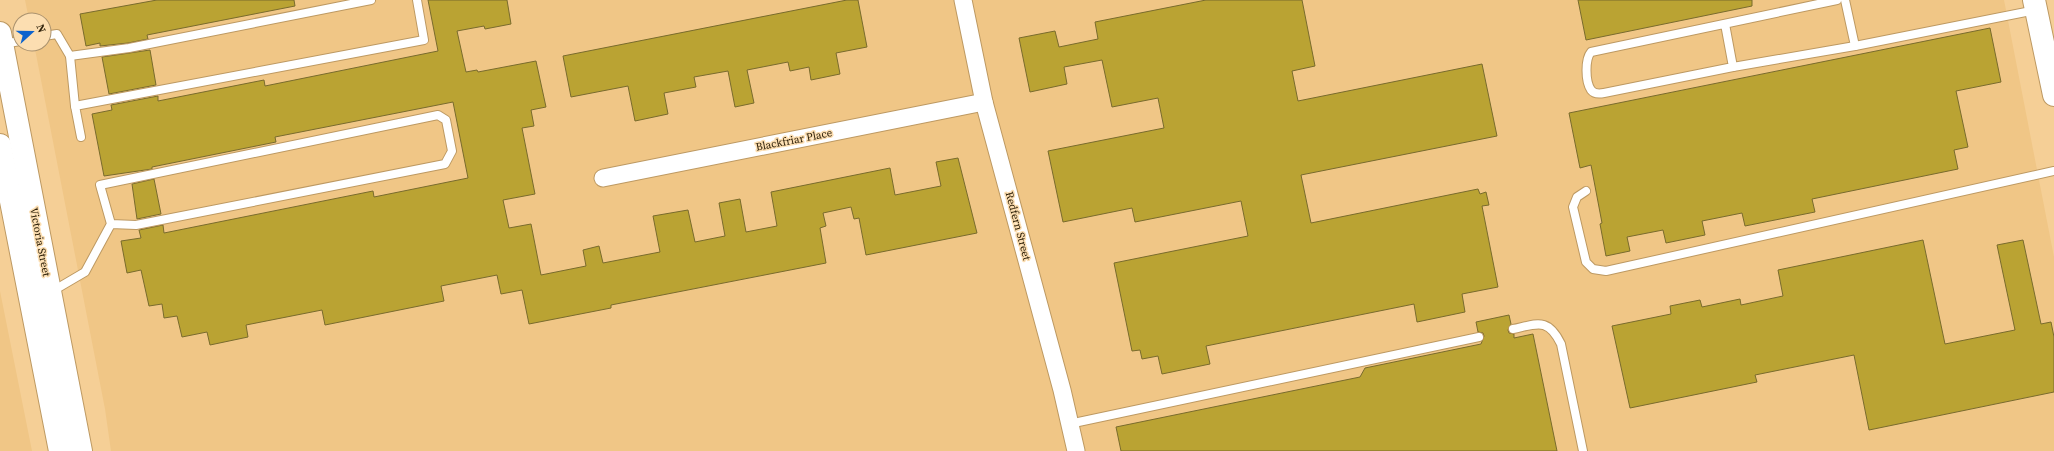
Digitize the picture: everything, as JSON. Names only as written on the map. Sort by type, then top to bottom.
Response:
[{"type":"main road","points":[[2035,5],[2054,95]]},
{"type":"main road","name":"Victoria Street","points":[[7,40],[50,292],[81,451]]},
{"type":"main road","name":"Victoria Street","points":[[0,144],[60,451]]},
{"type":"street","name":"Redfern Street","points":[[963,0],[984,102],[1076,451]]},
{"type":"street","name":"Blackfriar Place","points":[[603,178],[984,102]]},
{"type":"lane","points":[[70,56],[129,48],[372,0]]},
{"type":"lane","points":[[75,106],[424,40],[417,0]]},
{"type":"lane","points":[[1837,0],[1591,52],[1587,56],[1589,84],[1592,91],[1596,94],[1604,94],[1733,67],[1854,46],[2035,5]]},
{"type":"lane","points":[[1846,0],[1854,46]]},
{"type":"lane","points":[[1725,24],[1733,67]]},
{"type":"lane","points":[[52,35],[57,34],[70,56],[75,106],[81,137]]},
{"type":"lane","points":[[50,292],[85,272],[110,224],[100,185],[438,115],[446,120],[452,151],[446,164],[136,226],[110,224]]},
{"type":"lane","points":[[1586,191],[1577,197],[1573,207],[1586,262],[1593,269],[1606,271],[2054,171]]},
{"type":"lane","points":[[1513,330],[1540,324],[1546,325],[1556,333],[1561,344],[1583,451]]},
{"type":"lane","points":[[1070,424],[1479,337]]},
{"type":"shaded area","points":[[25,0],[2004,0],[2054,257],[2054,451],[111,451],[105,409],[36,52],[52,52],[52,12],[27,12]]},
{"type":"shaded area","points":[[0,291],[32,451],[0,451]]},
{"type":"building","points":[[157,0],[294,0],[295,6],[147,35],[148,39],[128,43],[100,46],[100,43],[86,46],[80,14]]},
{"type":"building","points":[[428,0],[507,0],[511,24],[485,29],[484,26],[457,31],[466,72],[477,70],[478,72],[536,61],[546,107],[531,110],[534,126],[522,128],[535,194],[503,200],[509,228],[531,224],[541,275],[586,266],[583,250],[599,246],[603,263],[660,252],[653,216],[688,210],[695,242],[725,236],[719,203],[740,199],[746,232],[777,226],[771,192],[890,168],[895,195],[941,186],[936,162],[958,158],[977,233],[866,255],[859,218],[854,219],[851,207],[823,213],[826,226],[820,228],[826,263],[611,305],[611,308],[529,324],[522,290],[501,294],[497,275],[441,286],[444,301],[325,325],[322,310],[246,325],[248,337],[210,345],[207,332],[182,337],[177,316],[164,318],[162,304],[149,306],[141,270],[127,273],[121,241],[141,238],[139,230],[163,225],[164,233],[373,191],[374,197],[468,178],[453,102],[275,137],[276,142],[152,167],[152,169],[104,176],[92,114],[112,110],[111,105],[158,96],[158,101],[264,80],[265,86],[438,51]]},
{"type":"building","points":[[847,0],[858,0],[867,47],[836,53],[840,74],[811,80],[809,67],[790,71],[788,62],[747,70],[754,103],[735,107],[728,71],[694,77],[696,87],[664,93],[668,114],[635,121],[628,86],[571,97],[563,56]]},
{"type":"building","points":[[1206,0],[1302,0],[1315,66],[1292,71],[1298,101],[1482,64],[1497,136],[1301,175],[1311,223],[1478,189],[1480,194],[1486,192],[1489,205],[1482,206],[1498,287],[1462,294],[1465,312],[1417,322],[1414,304],[1206,346],[1210,364],[1162,374],[1158,356],[1142,359],[1140,350],[1132,351],[1114,263],[1248,236],[1241,201],[1135,222],[1132,208],[1063,222],[1048,151],[1164,128],[1158,98],[1112,107],[1102,60],[1064,67],[1067,84],[1030,92],[1019,38],[1055,31],[1059,47],[1098,39],[1095,22]]},
{"type":"building","points":[[1578,0],[1752,0],[1752,6],[1586,40]]},
{"type":"building","points":[[1990,28],[2001,82],[1956,91],[1968,147],[1954,150],[1958,169],[1812,199],[1815,212],[1745,226],[1742,213],[1702,221],[1705,235],[1666,243],[1663,230],[1627,237],[1630,251],[1606,256],[1600,224],[1602,223],[1591,165],[1580,168],[1569,113]]},
{"type":"building","points":[[150,50],[156,85],[109,94],[102,57]]},
{"type":"building","points":[[154,179],[161,214],[137,219],[132,184]]},
{"type":"building","points":[[1923,240],[1945,344],[2015,330],[1997,245],[2023,240],[2041,324],[2051,322],[2054,337],[2054,392],[1869,430],[1854,355],[1755,375],[1757,382],[1630,408],[1612,326],[1671,314],[1670,306],[1700,300],[1702,307],[1740,299],[1741,305],[1783,296],[1778,270]]},
{"type":"building","points":[[1509,315],[1511,324],[1508,330],[1509,333],[1514,334],[1514,338],[1533,334],[1557,451],[1121,451],[1116,427],[1360,377],[1365,368],[1481,344],[1484,336],[1483,333],[1478,332],[1476,322]]}]
